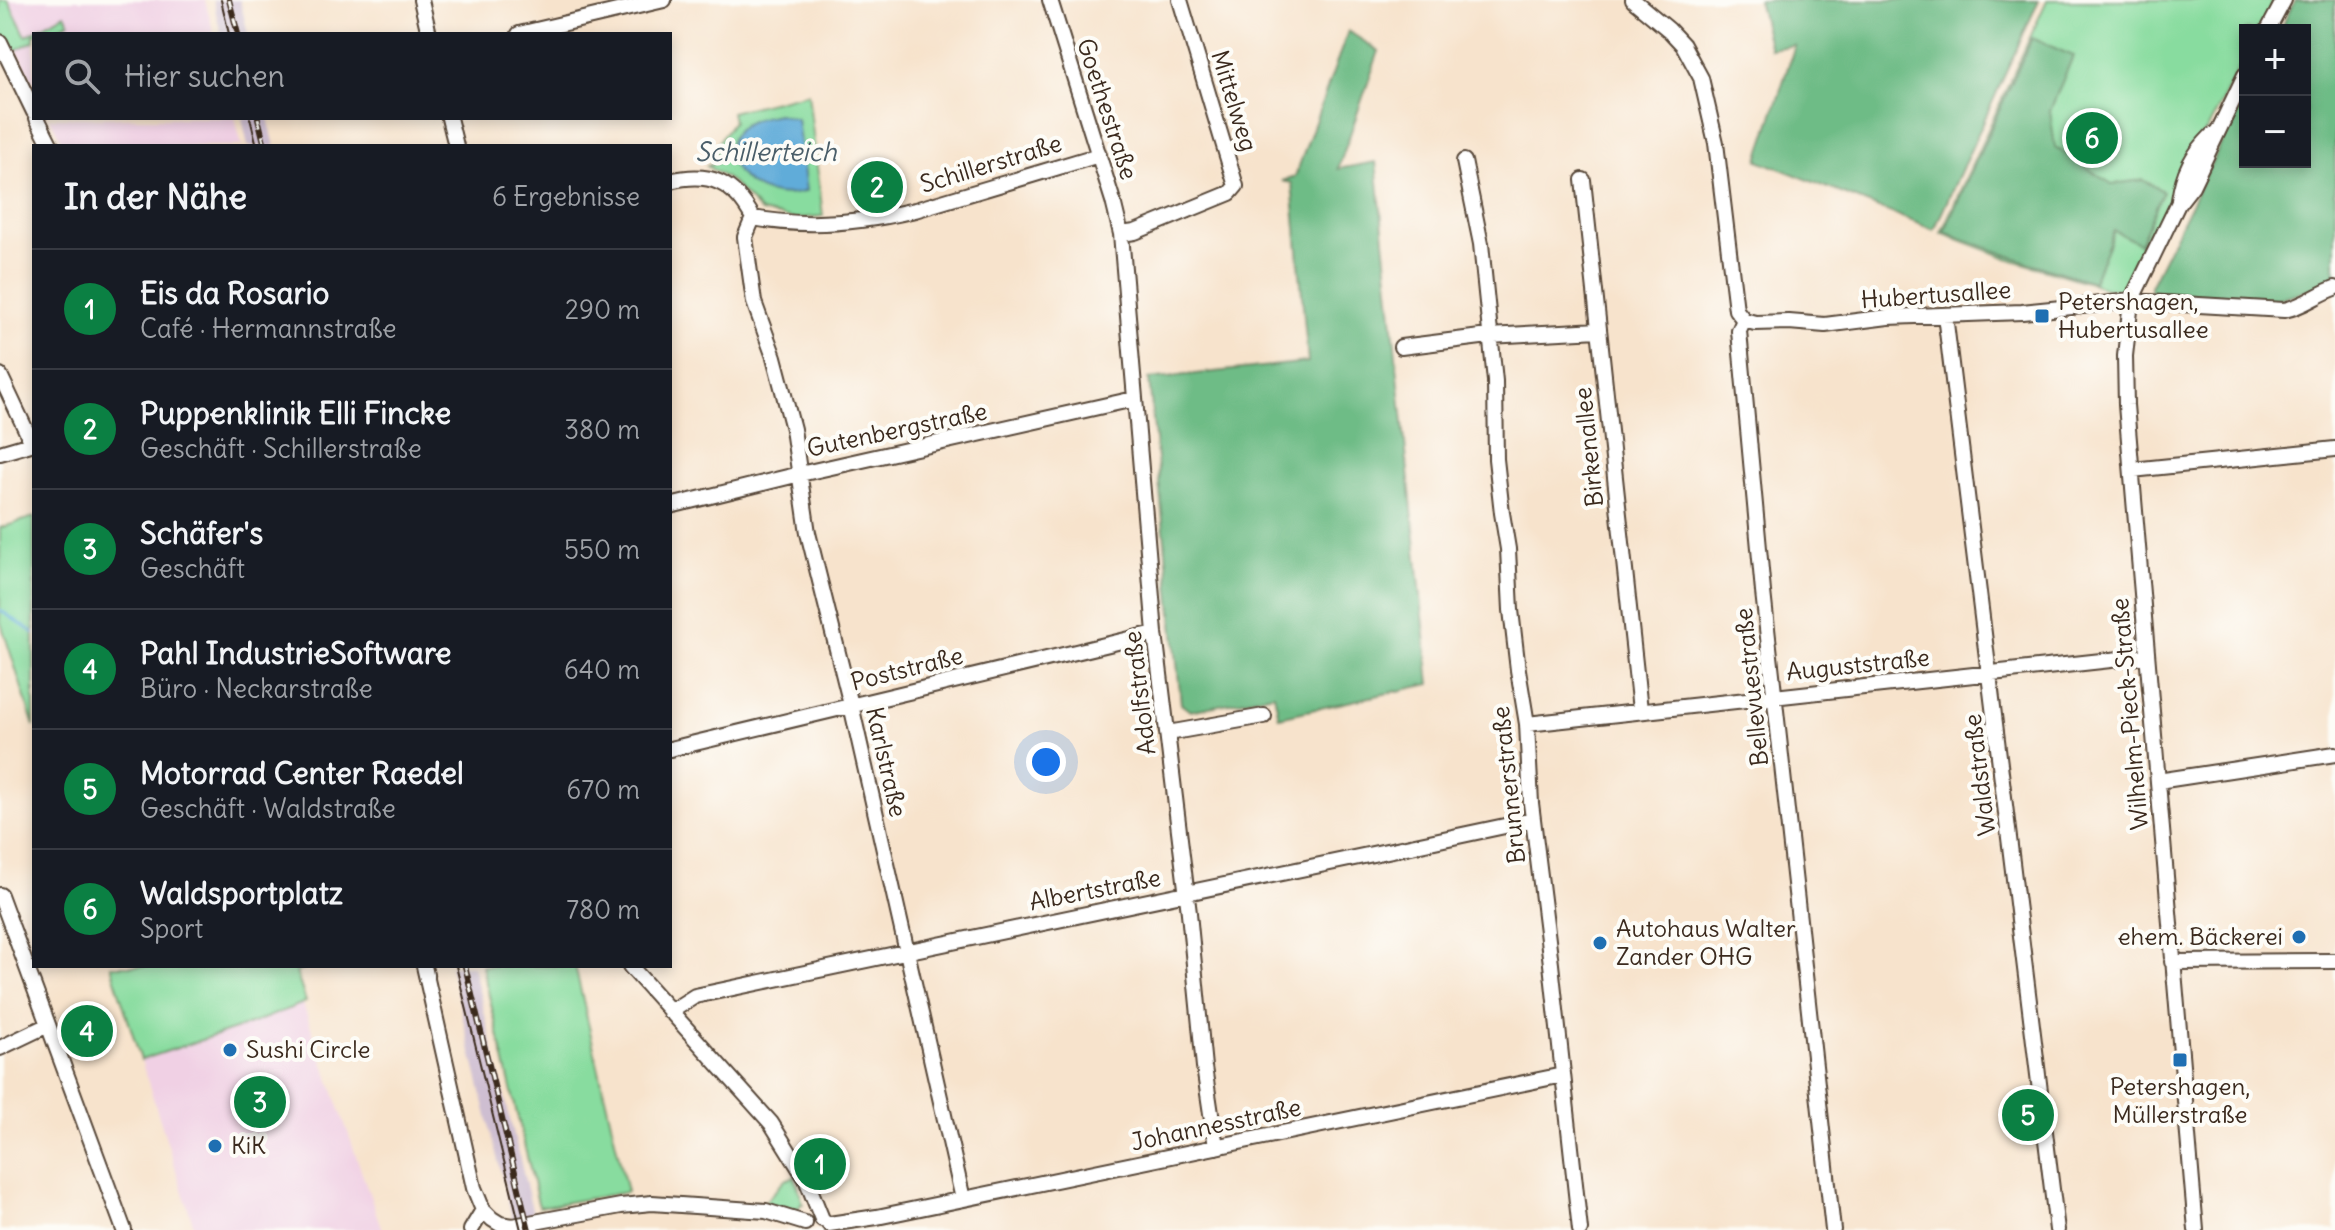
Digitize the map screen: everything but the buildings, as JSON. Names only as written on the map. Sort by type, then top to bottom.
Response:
[{"type":"street","points":[[421,0],[429,32]]},
{"type":"street","points":[[528,32],[664,0]]},
{"type":"street","name":"Goethestraße","points":[[1050,0],[1121,233]]},
{"type":"street","name":"Mittelweg","points":[[1121,233],[1135,232],[1230,193],[1236,186],[1180,0]]},
{"type":"street","name":"Bellevuestraße","points":[[1633,0],[1683,45],[1707,98],[1716,143],[1736,310],[1744,320],[1739,331],[1833,1230]]},
{"type":"street","points":[[2271,24],[2284,0]]},
{"type":"street","points":[[0,42],[32,108]]},
{"type":"street","name":"Wilhelm-Pieck-Straße","points":[[2196,1230],[2132,470],[2125,368],[2126,331],[2131,301],[2178,204],[2192,186],[2239,87]]},
{"type":"street","points":[[38,120],[50,144]]},
{"type":"street","points":[[450,120],[456,144]]},
{"type":"street","name":"Schillerstraße","points":[[753,218],[809,225],[889,216],[1099,155]]},
{"type":"street","name":"Brunnerstraße","points":[[1464,161],[1481,244],[1495,381],[1496,459],[1508,549],[1511,610],[1527,724],[1533,820],[1580,1230]]},
{"type":"street","points":[[672,181],[697,176],[714,179],[739,197],[753,218]]},
{"type":"street","name":"Birkenallee","points":[[1583,180],[1640,710]]},
{"type":"street","name":"Karlstraße","points":[[753,218],[745,237],[754,302],[793,429],[808,533],[851,705],[963,1199]]},
{"type":"street","name":"Adolfstraße","points":[[1121,233],[1155,633],[1204,1067],[1216,1147]]},
{"type":"street","name":"Hubertusallee","points":[[1744,320],[1825,325],[1888,317],[2022,312],[2131,301],[2284,310],[2295,308],[2335,288]]},
{"type":"street","name":"Waldstraße","points":[[1945,315],[2057,1230]]},
{"type":"street","points":[[1401,347],[1489,336],[1599,330]]},
{"type":"street","points":[[0,375],[32,441]]},
{"type":"street","name":"Gutenbergstraße","points":[[672,506],[1134,399]]},
{"type":"street","points":[[0,453],[32,443]]},
{"type":"street","points":[[2132,470],[2335,449]]},
{"type":"street","name":"Poststraße","points":[[672,749],[1155,633]]},
{"type":"street","name":"Auguststraße","points":[[1527,724],[2147,656]]},
{"type":"street","points":[[1168,733],[1264,716]]},
{"type":"street","points":[[2158,781],[2335,754]]},
{"type":"street","name":"Albertstraße","points":[[670,1012],[695,996],[1533,820]]},
{"type":"street","points":[[0,895],[124,1230]]},
{"type":"street","points":[[2172,962],[2335,961]]},
{"type":"street","points":[[424,968],[474,1188],[487,1220]]},
{"type":"street","points":[[471,1230],[487,1220],[520,1226],[652,1203],[766,1211],[813,1225],[812,1190],[771,1123],[632,968]]},
{"type":"street","points":[[0,1048],[48,1025]]},
{"type":"street","name":"Johannesstraße","points":[[813,1225],[877,1217],[1563,1075]]},
{"type":"street","name":"Johannesstraße","points":[[851,1230],[877,1217]]},
{"type":"shaded area","points":[[0,0],[205,0],[213,32],[32,32],[32,80],[0,16]]},
{"type":"shaded area","points":[[213,0],[240,0],[248,32],[221,32]]},
{"type":"shaded area","points":[[51,120],[236,120],[242,144],[63,144]]},
{"type":"shaded area","points":[[242,120],[268,120],[274,144],[248,144]]},
{"type":"shaded area","points":[[450,968],[473,968],[537,1230],[515,1230]]},
{"type":"shaded area","points":[[303,1004],[382,1230],[195,1230],[141,1060]]},
{"type":"green space","points":[[0,0],[8,0],[26,36],[32,33],[32,42],[10,53],[0,33]]},
{"type":"green space","points":[[1758,0],[2039,0],[1934,230],[1758,160],[1795,45],[1770,49]]},
{"type":"green space","points":[[2047,0],[2274,0],[2262,24],[2239,24],[2239,69],[2207,130],[2191,146],[2175,177],[2172,198],[2125,290],[2110,289],[2013,260],[1941,233]]},
{"type":"green space","points":[[2295,0],[2335,0],[2335,282],[2277,299],[2237,303],[2154,294],[2150,286],[2239,108],[2239,168],[2311,168],[2311,24],[2283,24]]},
{"type":"green space","points":[[65,14],[69,22],[51,32],[33,32]]},
{"type":"green space","points":[[1348,31],[1379,51],[1338,169],[1376,162],[1430,684],[1279,717],[1274,694],[1190,711],[1181,704],[1149,379],[1308,362],[1292,183],[1282,181],[1295,177]]},
{"type":"green space","points":[[2032,38],[2073,56],[2050,111],[2055,147],[2112,184],[2143,180],[2163,191],[2140,244],[2114,231],[2093,282],[1944,232]]},
{"type":"green space","points":[[808,93],[823,216],[793,219],[761,212],[732,182],[707,166],[719,162],[715,147],[733,121],[731,112]]},
{"type":"green space","points":[[32,518],[32,720],[0,620],[0,528]]},
{"type":"green space","points":[[112,968],[307,968],[296,972],[306,1002],[141,1060]]},
{"type":"green space","points":[[482,968],[575,968],[627,1192],[539,1207]]},
{"type":"green space","points":[[795,1176],[803,1204],[798,1209],[763,1204],[785,1180]]},
{"type":"water","name":"Schillerteich","points":[[778,114],[797,119],[806,191],[785,195],[766,192],[738,172],[731,158],[730,144],[737,130],[753,120]]},
{"type":"waterway","points":[[0,610],[32,632]]},
{"type":"tram line","points":[[221,0],[229,32]]},
{"type":"tram line","points":[[250,120],[256,144]]},
{"type":"tram line","points":[[456,968],[521,1230]]},
{"type":"railway","points":[[229,0],[237,32]]},
{"type":"railway","points":[[258,120],[264,144]]},
{"type":"railway","points":[[465,968],[529,1230]]},
{"type":"place","name":"Waldsportplatz","points":[[2092,138]]},
{"type":"place","name":"Puppenklinik Elli Fincke","points":[[877,187]]},
{"type":"place","name":"Petershagen, Hubertusallee","points":[[2042,316]]},
{"type":"place","name":"ehem. Bäckerei","points":[[2299,937]]},
{"type":"place","name":"Autohaus Walter Zander OHG","points":[[1600,943]]},
{"type":"place","name":"Pahl IndustrieSoftware","points":[[87,1031]]},
{"type":"place","name":"Sushi Circle","points":[[230,1050]]},
{"type":"place","name":"Petershagen, Müllerstraße","points":[[2180,1060]]},
{"type":"place","name":"Schäfer's","points":[[260,1102]]},
{"type":"place","name":"Motorrad Center Raedel","points":[[2028,1115]]},
{"type":"place","name":"KiK","points":[[215,1146]]},
{"type":"place","name":"Eis da Rosario","points":[[820,1164]]}]
